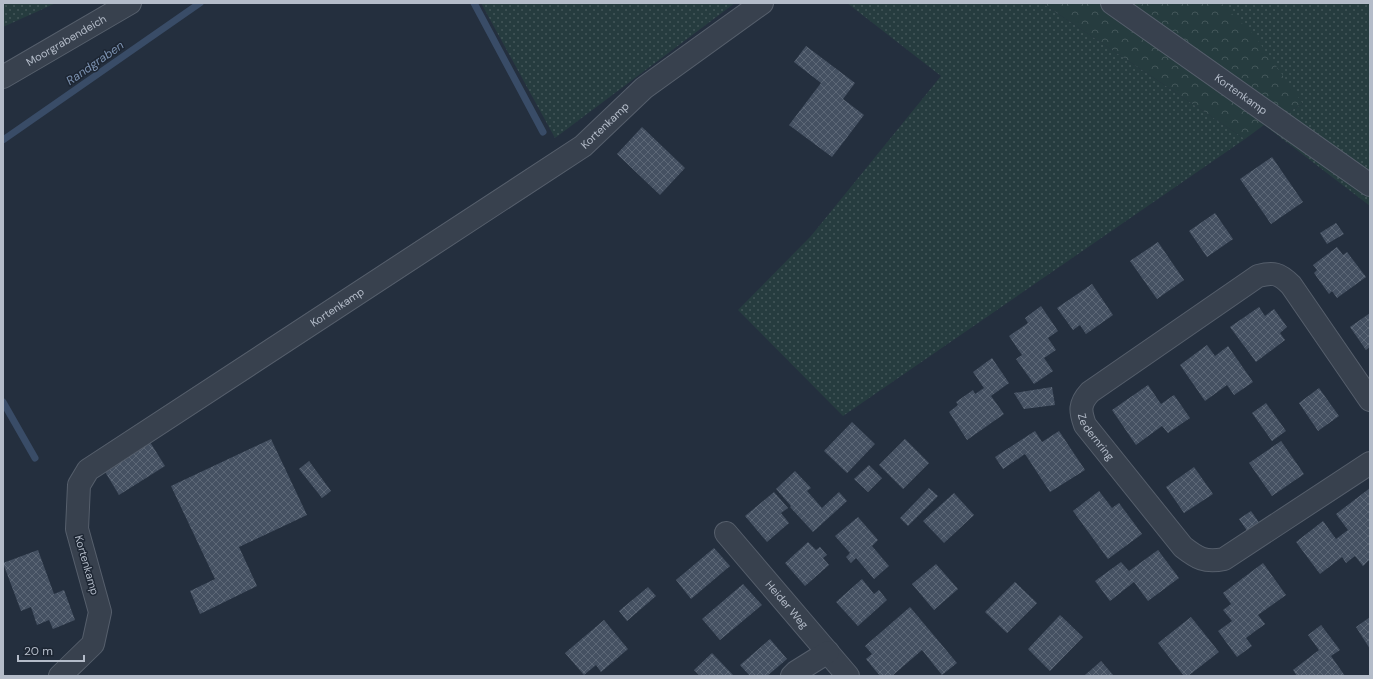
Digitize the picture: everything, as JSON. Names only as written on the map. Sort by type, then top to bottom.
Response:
[{"type":"street","name":"Moorgrabendeich","points":[[3,78],[130,3]]},
{"type":"street","name":"Kortenkamp","points":[[60,676],[93,644],[100,612],[77,529],[79,485],[88,470],[583,146],[644,88],[762,3]]},
{"type":"street","name":"Kortenkamp","points":[[1112,3],[1370,185]]},
{"type":"street","name":"Zedernring","points":[[1370,400],[1291,285],[1285,278],[1278,274],[1268,273],[1258,276],[1090,392],[1084,399],[1081,407],[1085,425],[1183,547],[1194,556],[1204,560],[1214,561],[1224,559],[1370,463]]},
{"type":"street","name":"Heider Weg","points":[[726,533],[848,676]]},
{"type":"street","points":[[792,676],[828,652]]},
{"type":"green space","points":[[3,3],[56,3],[3,27]]},
{"type":"green space","points":[[481,3],[735,3],[555,138]]},
{"type":"green space","points":[[847,3],[1042,3],[1245,139],[843,416],[738,310],[811,236],[941,76]]},
{"type":"green space","points":[[1042,3],[1221,3],[1254,35],[1303,104],[1264,125],[1245,139]]},
{"type":"green space","points":[[1221,3],[1370,3],[1370,206],[1264,125],[1303,104]]},
{"type":"building","points":[[806,46],[855,83],[843,99],[864,115],[832,157],[789,125],[821,83],[794,62]]},
{"type":"building","points":[[642,127],[685,168],[660,195],[617,154]]},
{"type":"building","points":[[1272,157],[1303,202],[1271,224],[1240,179]]},
{"type":"building","points":[[1215,213],[1233,239],[1207,257],[1189,231]]},
{"type":"building","points":[[1336,223],[1344,234],[1327,244],[1320,233]]},
{"type":"building","points":[[1158,242],[1184,280],[1157,299],[1130,261]]},
{"type":"building","points":[[1337,247],[1343,255],[1347,252],[1366,277],[1337,298],[1332,291],[1329,294],[1314,273],[1317,270],[1313,265]]},
{"type":"building","points":[[1092,284],[1113,315],[1086,334],[1080,325],[1073,330],[1057,308]]},
{"type":"building","points":[[1041,306],[1058,331],[1048,338],[1056,350],[1044,358],[1053,371],[1034,384],[1016,359],[1022,355],[1009,336],[1028,323],[1025,318]]},
{"type":"building","points":[[1259,307],[1265,316],[1274,309],[1287,327],[1280,333],[1285,340],[1256,362],[1230,327]]},
{"type":"building","points":[[1370,313],[1370,347],[1366,350],[1350,327]]},
{"type":"building","points":[[1207,345],[1215,356],[1228,346],[1253,382],[1234,395],[1227,385],[1205,401],[1180,365]]},
{"type":"building","points":[[992,358],[1009,383],[991,396],[1004,414],[967,440],[949,412],[958,405],[956,402],[973,390],[975,394],[984,388],[973,372]]},
{"type":"building","points":[[1148,385],[1161,404],[1174,395],[1190,418],[1168,433],[1162,426],[1136,445],[1112,410]]},
{"type":"building","points":[[1052,387],[1055,405],[1024,409],[1014,393]]},
{"type":"building","points":[[1319,388],[1339,416],[1318,431],[1299,403]]},
{"type":"building","points":[[1266,403],[1286,431],[1272,441],[1252,413]]},
{"type":"building","points":[[852,422],[875,444],[847,473],[824,451]]},
{"type":"building","points":[[1035,431],[1042,442],[1059,431],[1085,470],[1050,492],[1025,454],[1003,469],[995,457]]},
{"type":"building","points":[[271,439],[307,515],[239,547],[257,586],[200,614],[190,591],[215,579],[171,486]]},
{"type":"building","points":[[905,439],[929,463],[903,489],[879,465]]},
{"type":"building","points":[[1281,441],[1304,474],[1272,496],[1249,463]]},
{"type":"building","points":[[150,442],[165,466],[119,495],[104,470]]},
{"type":"building","points":[[309,461],[331,491],[322,498],[299,469]]},
{"type":"building","points":[[869,465],[882,478],[868,492],[854,479]]},
{"type":"building","points":[[1194,467],[1213,494],[1184,513],[1166,487]]},
{"type":"building","points":[[795,471],[811,488],[807,491],[822,508],[839,492],[847,501],[813,532],[776,489]]},
{"type":"building","points":[[929,488],[938,496],[908,526],[900,518]]},
{"type":"building","points":[[1370,488],[1370,559],[1363,566],[1355,556],[1346,563],[1342,557],[1320,574],[1296,542],[1323,521],[1336,539],[1348,530],[1336,514]]},
{"type":"building","points":[[1099,491],[1112,508],[1119,503],[1142,534],[1108,559],[1073,511]]},
{"type":"building","points":[[774,492],[788,508],[781,513],[789,523],[767,542],[745,516]]},
{"type":"building","points":[[954,493],[974,515],[944,543],[923,521]]},
{"type":"building","points":[[1251,511],[1260,524],[1248,532],[1239,519]]},
{"type":"building","points":[[858,517],[878,540],[872,546],[889,566],[874,579],[856,558],[851,563],[846,557],[850,553],[835,536]]},
{"type":"building","points":[[808,542],[816,550],[820,547],[827,555],[823,558],[829,565],[805,586],[785,563]]},
{"type":"building","points":[[714,548],[730,566],[691,599],[676,580]]},
{"type":"building","points":[[38,550],[54,594],[64,590],[75,620],[53,629],[49,620],[37,625],[31,607],[21,611],[3,563]]},
{"type":"building","points":[[1158,550],[1179,578],[1148,601],[1134,582],[1110,601],[1095,581],[1121,562],[1129,571]]},
{"type":"building","points":[[1263,563],[1286,595],[1258,615],[1265,624],[1246,638],[1252,646],[1237,657],[1218,631],[1232,621],[1223,610],[1231,604],[1223,593]]},
{"type":"building","points":[[936,564],[958,589],[934,610],[912,584]]},
{"type":"building","points":[[862,579],[874,594],[879,590],[887,600],[858,626],[836,602]]},
{"type":"building","points":[[1015,582],[1037,603],[1007,633],[985,612]]},
{"type":"building","points":[[743,584],[762,605],[720,640],[702,619]]},
{"type":"building","points":[[648,587],[656,596],[627,621],[619,611]]},
{"type":"building","points":[[910,607],[957,663],[942,675],[922,650],[892,676],[880,676],[866,659],[872,654],[865,646]]},
{"type":"building","points":[[1060,615],[1083,637],[1050,671],[1028,649]]},
{"type":"building","points":[[1191,617],[1219,652],[1188,676],[1184,676],[1158,643]]},
{"type":"building","points":[[1370,617],[1370,649],[1356,627]]},
{"type":"building","points":[[604,620],[628,649],[601,672],[596,665],[584,675],[565,653]]},
{"type":"building","points":[[1321,625],[1340,650],[1331,656],[1345,676],[1297,676],[1293,670],[1319,650],[1308,635]]},
{"type":"building","points":[[770,639],[787,659],[767,676],[750,676],[740,665]]},
{"type":"building","points":[[712,653],[734,676],[700,676],[694,670]]},
{"type":"building","points":[[1101,661],[1114,676],[1084,676]]},
{"type":"waterway","name":"Randgraben","points":[[3,140],[200,3]]},
{"type":"waterway","points":[[474,3],[543,132]]},
{"type":"waterway","points":[[3,402],[35,458]]}]
